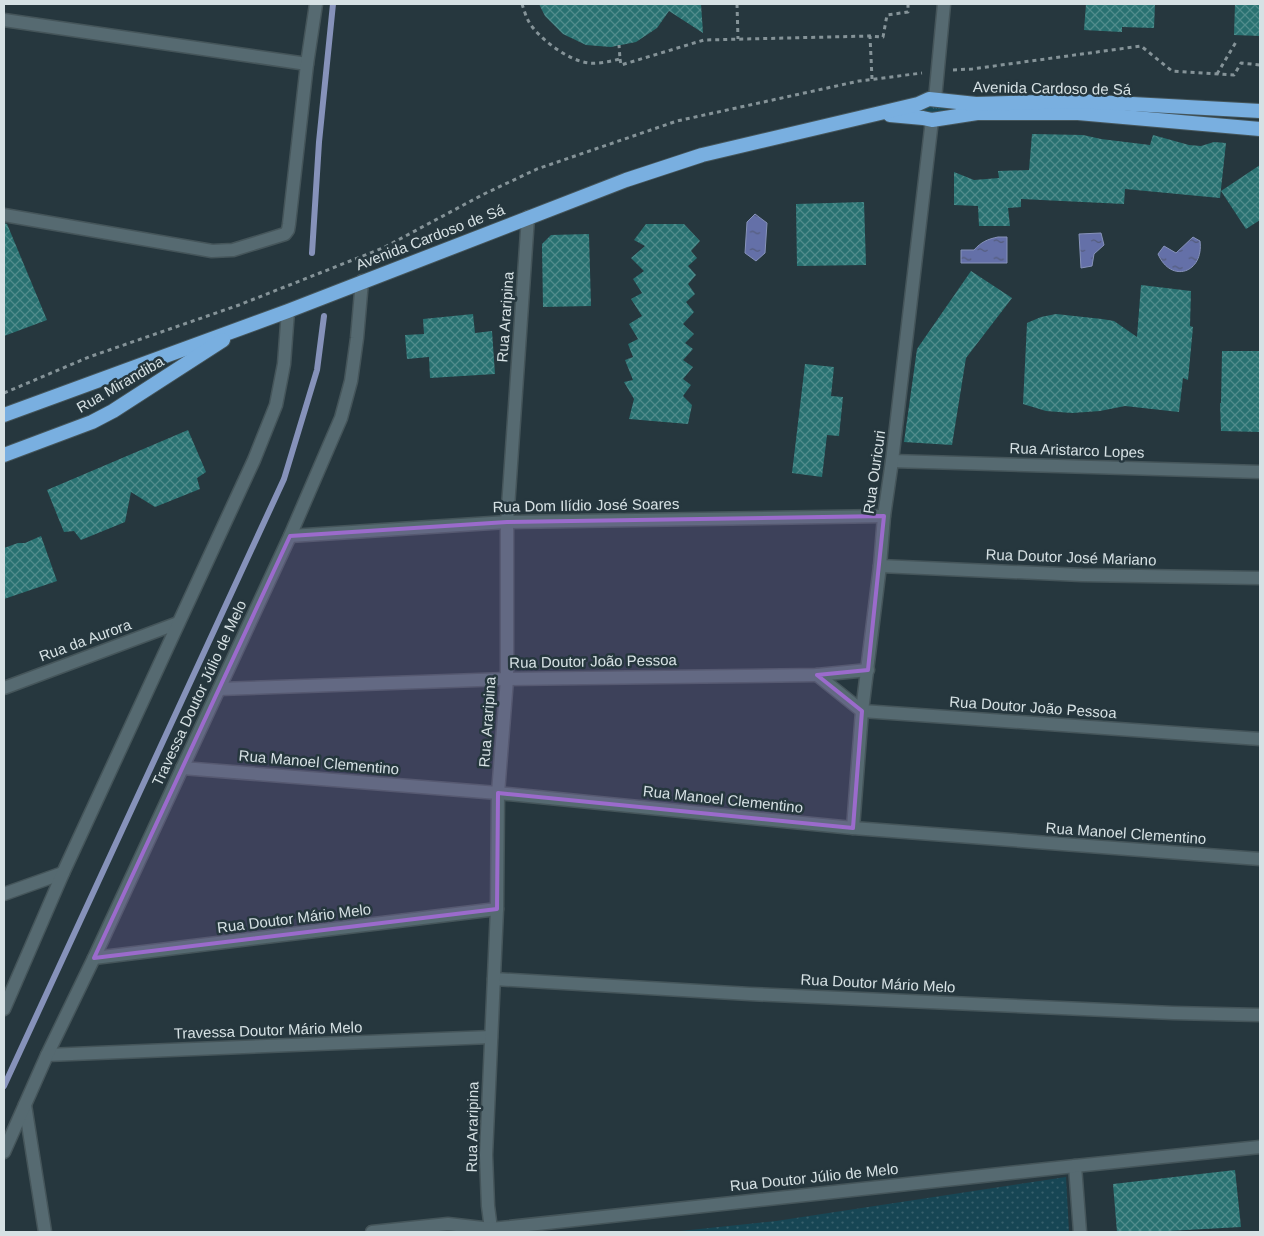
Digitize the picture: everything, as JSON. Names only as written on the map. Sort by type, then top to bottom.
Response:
[{"type":"highway","name":"Avenida Cardoso de Sá","points":[[4,415],[288,311],[626,180],[702,155],[918,104],[926,100],[976,104],[1077,102],[1260,111]]},
{"type":"highway","points":[[918,104],[917,111],[933,119],[947,115],[947,105],[939,100]]},
{"type":"highway","name":"Avenida Cardoso de Sá","points":[[876,114],[933,119],[977,113],[1078,113],[1260,129]]},
{"type":"highway","name":"Rua Mirandiba","points":[[4,455],[92,422],[113,411],[245,326]]},
{"type":"street","points":[[4,215],[212,251],[233,250],[285,234],[289,224],[307,64],[316,4]]},
{"type":"street","points":[[939,100],[944,4]]},
{"type":"street","points":[[4,20],[307,64]]},
{"type":"street","name":"Rua Ouricuri","points":[[853,828],[862,711],[880,566],[884,516],[933,119]]},
{"type":"street","name":"Rua Araripina","points":[[487,1230],[486,1155],[497,909],[498,793],[507,679],[507,522],[528,217]]},
{"type":"street","name":"Travessa Doutor Júlio de Melo","points":[[4,1152],[47,1055],[290,536],[341,418],[351,381],[362,281]]},
{"type":"street","points":[[4,1009],[63,873],[254,460],[276,405],[284,364],[288,311]]},
{"type":"street","name":"Rua Aristarco Lopes","points":[[892,461],[1260,472]]},
{"type":"street","name":"Rua Dom Ilídio José Soares","points":[[290,536],[507,522],[884,516]]},
{"type":"street","name":"Rua Doutor José Mariano","points":[[880,566],[1082,575],[1260,578]]},
{"type":"street","name":"Rua da Aurora","points":[[4,688],[178,624]]},
{"type":"street","name":"Rua Doutor João Pessoa","points":[[219,689],[507,679],[817,675],[868,670]]},
{"type":"street","points":[[817,675],[862,711]]},
{"type":"street","name":"Rua Doutor João Pessoa","points":[[862,711],[1260,739]]},
{"type":"street","name":"Rua Manoel Clementino","points":[[182,768],[498,793],[853,828],[1260,860]]},
{"type":"street","points":[[4,894],[63,873]]},
{"type":"street","name":"Rua Doutor Mário Melo","points":[[94,958],[497,909]]},
{"type":"street","name":"Rua Doutor Mário Melo","points":[[494,979],[1143,1012],[1260,1015]]},
{"type":"street","name":"Travessa Doutor Mário Melo","points":[[47,1055],[491,1037]]},
{"type":"street","points":[[25,1105],[45,1232]]},
{"type":"street","name":"Rua Doutor Júlio de Melo","points":[[372,1232],[448,1224],[487,1230],[1074,1166],[1260,1148]]},
{"type":"street","points":[[1074,1166],[1080,1232]]},
{"type":"path","points":[[522,4],[530,23],[551,46],[589,63],[620,59]]},
{"type":"path","points":[[738,4],[738,39]]},
{"type":"path","points":[[619,45],[622,65],[704,40],[883,37],[887,15],[908,12],[908,4]]},
{"type":"path","points":[[870,36],[872,79]]},
{"type":"path","points":[[1217,74],[1236,42]]},
{"type":"highlighted area","points":[[884,516],[868,670],[817,675],[862,711],[853,828],[498,793],[497,909],[94,958],[290,536],[507,522]]},
{"type":"green space","points":[[919,106],[945,106],[946,110],[942,115],[919,112]]},
{"type":"green space","points":[[1066,1177],[1069,1232],[671,1232],[776,1221]]},
{"type":"water","points":[[755,214],[767,223],[765,253],[756,261],[745,253],[747,222]]},
{"type":"water","points":[[1101,233],[1104,245],[1094,254],[1092,266],[1081,268],[1079,234]]},
{"type":"water","points":[[998,237],[1007,237],[1007,263],[961,263],[961,250],[974,250],[985,241]]},
{"type":"water","points":[[1193,237],[1200,241],[1200,252],[1197,261],[1192,267],[1178,272],[1164,263],[1158,254],[1164,246],[1176,253]]},
{"type":"building","points":[[539,4],[701,4],[703,33],[669,11],[657,28],[636,42],[611,47],[586,45],[563,34],[545,16]]},
{"type":"building","points":[[1086,4],[1155,4],[1154,28],[1122,27],[1122,32],[1084,30]]},
{"type":"building","points":[[1235,4],[1260,4],[1260,36],[1234,35]]},
{"type":"building","points":[[1032,134],[1083,135],[1150,145],[1153,135],[1189,145],[1201,146],[1214,142],[1226,143],[1220,198],[1125,189],[1124,204],[1021,199],[1021,207],[1008,208],[1010,226],[979,226],[978,206],[954,205],[954,172],[974,180],[999,178],[998,171],[1029,170]]},
{"type":"building","points":[[1260,165],[1260,220],[1246,229],[1221,191]]},
{"type":"building","points":[[864,202],[866,265],[797,266],[796,204]]},
{"type":"building","points":[[4,223],[7,224],[47,320],[4,336]]},
{"type":"building","points":[[646,224],[684,224],[700,241],[691,251],[697,258],[688,266],[696,275],[688,284],[695,294],[686,302],[694,312],[683,324],[694,334],[685,343],[693,349],[683,360],[693,367],[683,379],[691,385],[683,396],[692,405],[688,424],[629,419],[634,399],[624,382],[633,380],[625,360],[633,357],[628,344],[638,339],[629,324],[642,316],[631,299],[642,293],[633,279],[644,271],[631,258],[645,246],[634,240]]},
{"type":"building","points":[[589,234],[591,306],[543,307],[542,244],[551,235]]},
{"type":"building","points":[[971,271],[1012,298],[966,358],[952,445],[904,442],[917,349]]},
{"type":"building","points":[[1141,285],[1191,291],[1190,326],[1193,327],[1188,380],[1183,378],[1179,412],[1125,406],[1100,411],[1072,413],[1046,411],[1023,404],[1027,323],[1041,317],[1056,314],[1102,319],[1114,321],[1137,337]]},
{"type":"building","points":[[473,314],[475,333],[492,331],[495,374],[430,378],[429,357],[407,359],[405,335],[424,334],[423,319]]},
{"type":"building","points":[[1222,351],[1260,351],[1260,432],[1221,431]]},
{"type":"building","points":[[805,364],[834,367],[831,396],[843,397],[839,436],[827,435],[822,477],[792,473]]},
{"type":"building","points":[[188,430],[206,472],[197,478],[200,489],[155,507],[131,492],[125,522],[81,540],[74,531],[64,532],[47,490]]},
{"type":"building","points":[[41,536],[57,581],[4,599],[4,548],[18,543],[25,543]]},
{"type":"building","points":[[1235,1170],[1241,1227],[1117,1232],[1113,1184]]},
{"type":"waterway","points":[[312,253],[319,142],[333,4]]},
{"type":"waterway","points":[[4,1086],[284,479],[317,370],[324,316]]}]
